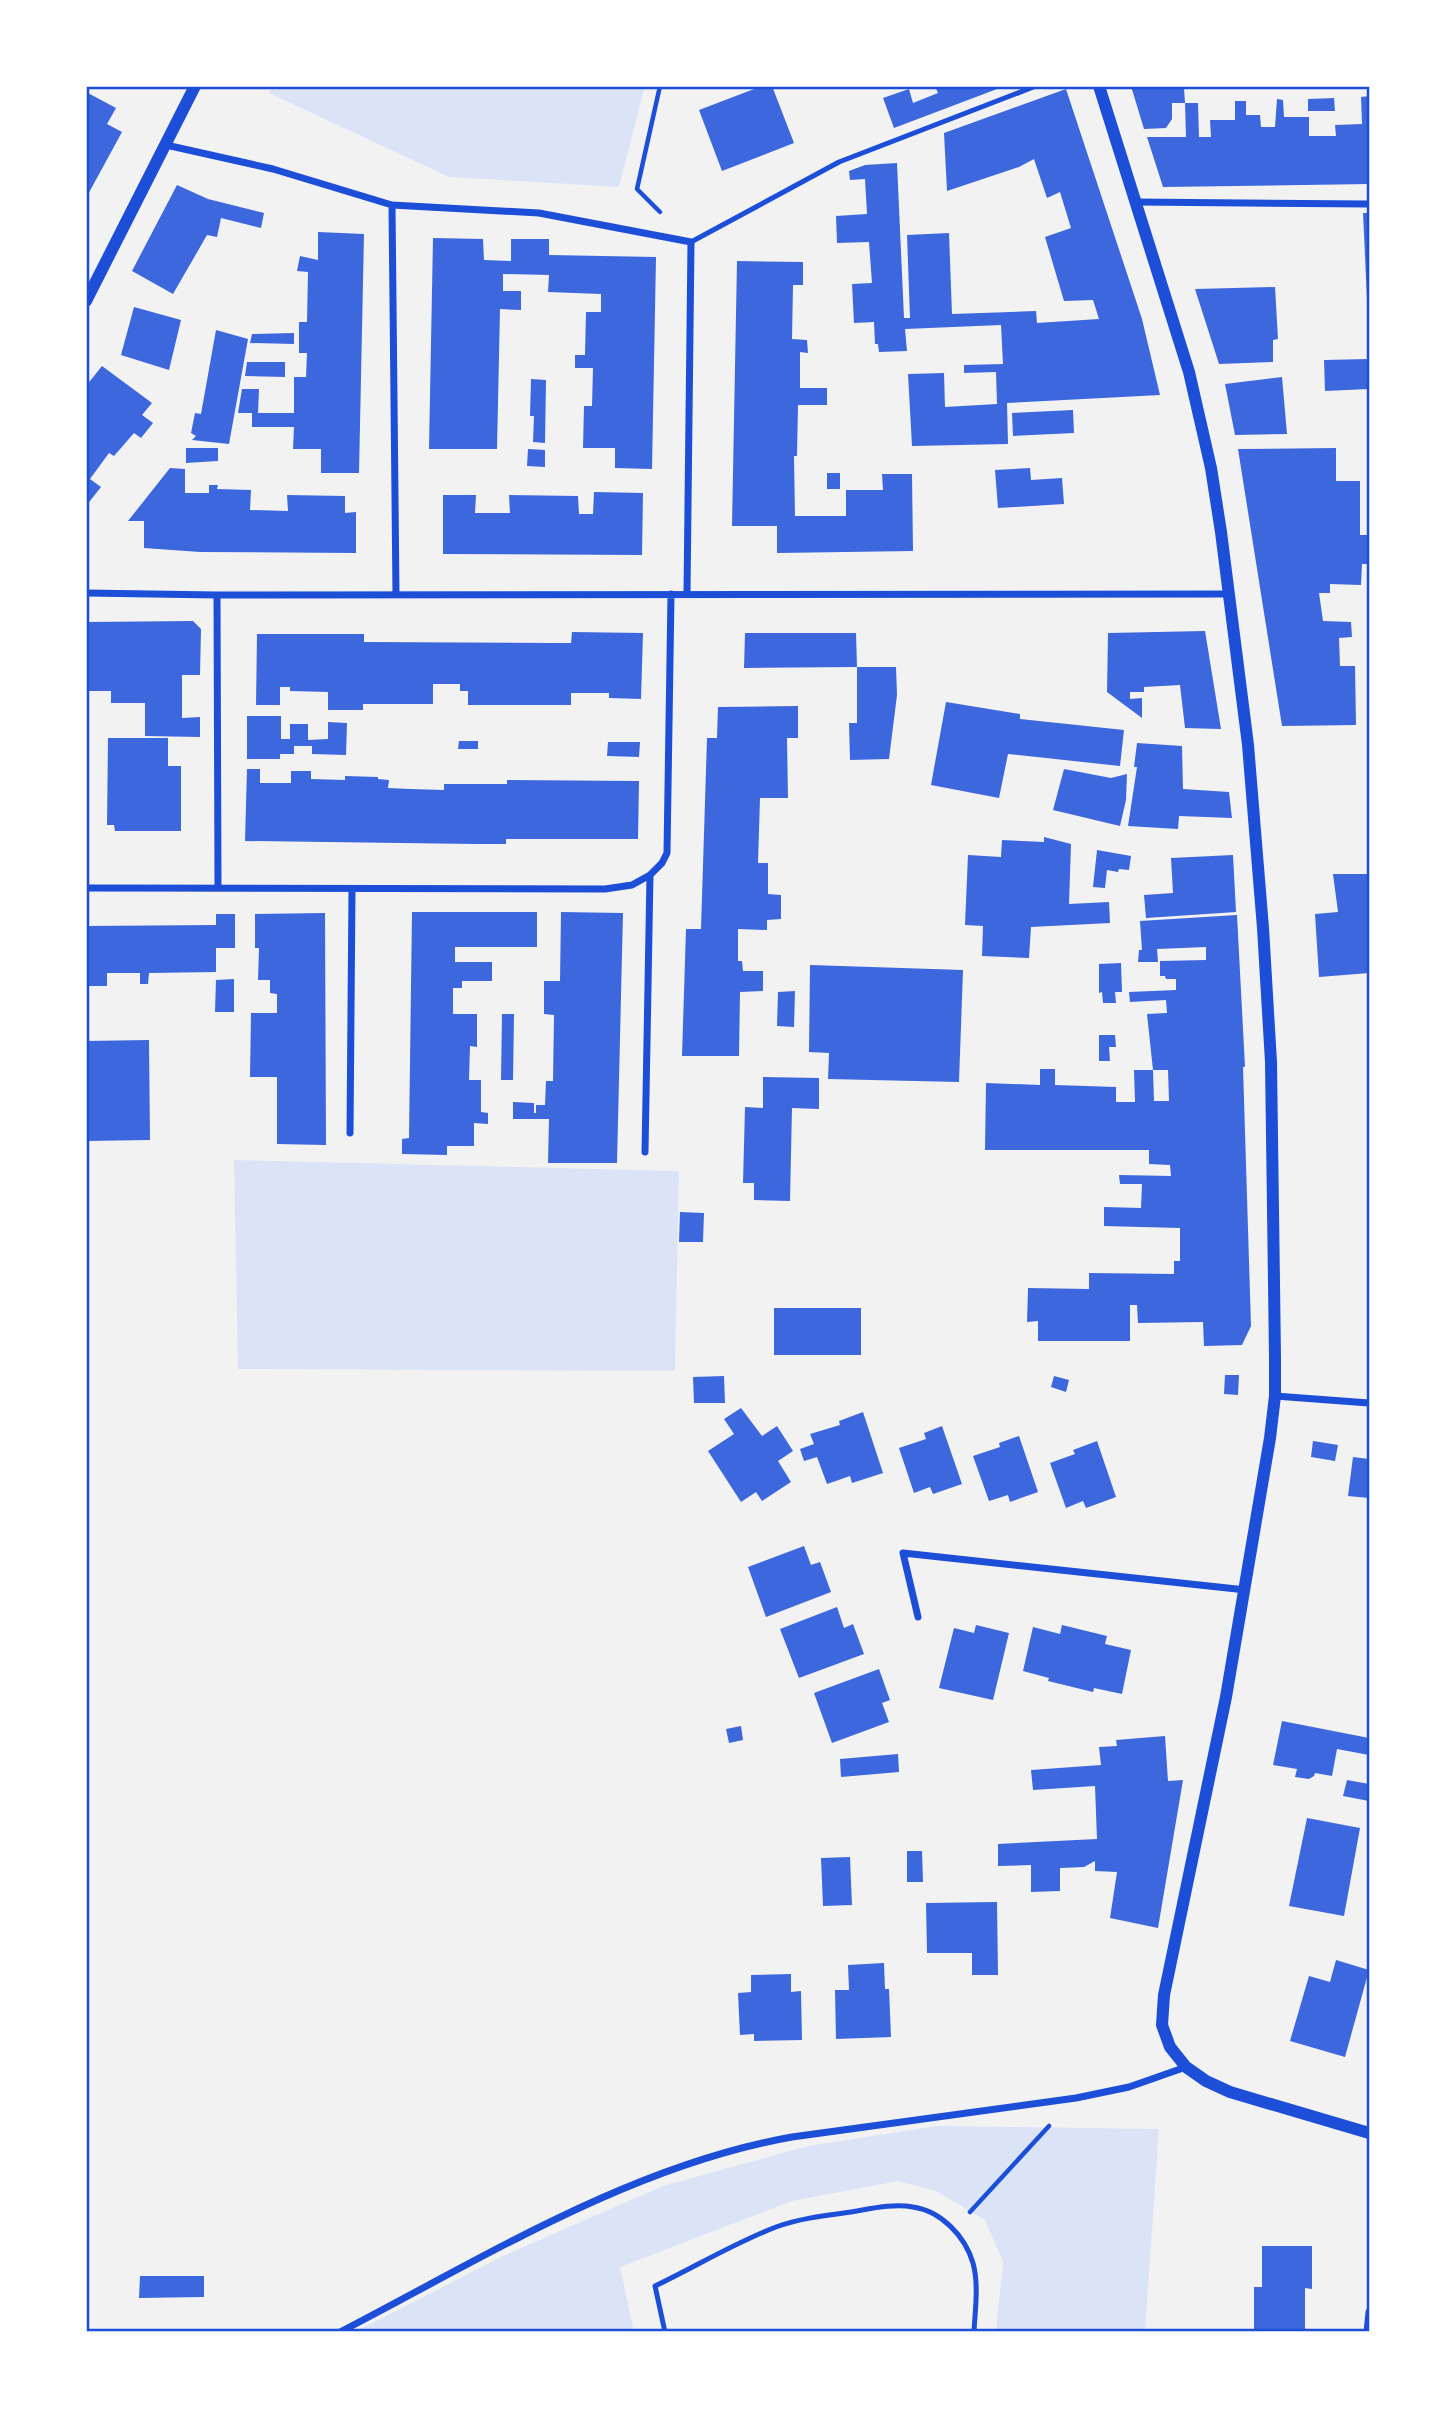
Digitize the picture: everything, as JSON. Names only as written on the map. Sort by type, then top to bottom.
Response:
[{"type":"street","points":[[86,300],[195,86]]},
{"type":"street","points":[[1099,86],[1189,372],[1202,422],[1217,506],[1254,813],[1271,1062],[1275,1396],[1246,1590],[1164,1996],[1162,2025],[1170,2047],[1186,2067],[1206,2081],[1230,2092],[1369,2133]]},
{"type":"street","points":[[166,145],[273,169],[391,205],[539,213],[691,242],[687,593]]},
{"type":"street","points":[[1136,202],[1369,204]]},
{"type":"street","points":[[391,205],[396,594]]},
{"type":"street","points":[[86,593],[217,596],[1228,594]]},
{"type":"street","points":[[86,888],[605,889],[632,885],[650,875],[662,863],[667,853],[671,594]]},
{"type":"street","points":[[217,596],[218,887]]},
{"type":"street","points":[[645,1152],[650,875]]},
{"type":"street","points":[[351,1133],[352,890]]},
{"type":"street","points":[[1275,1396],[1369,1403]]},
{"type":"street","points":[[918,1617],[903,1553],[1246,1590]]},
{"type":"street","points":[[340,2332],[575,2211],[644,2181],[721,2154],[792,2137],[1076,2098],[1129,2087],[1186,2067]]},
{"type":"street","points":[[1367,2332],[1369,2312]]},
{"type":"lane","points":[[691,242],[839,162],[1036,86]]},
{"type":"lane","points":[[665,2332],[655,2286],[773,2228],[796,2220],[893,2206],[914,2207],[945,2221],[959,2235],[973,2264],[976,2281],[974,2332]]},
{"type":"path","points":[[660,86],[637,189],[691,242]]},
{"type":"path","points":[[959,2235],[970,2211],[1076,2098]]},
{"type":"shaded area","points":[[273,86],[645,86],[619,187],[449,177],[269,93]]},
{"type":"shaded area","points":[[234,1160],[679,1171],[675,1371],[238,1369]]},
{"type":"shaded area","points":[[937,2126],[1159,2129],[1145,2332],[996,2332],[1003,2262],[985,2220],[936,2191],[898,2181],[792,2201],[620,2267],[634,2332],[355,2332],[503,2256],[663,2186],[808,2146]]},
{"type":"building","points":[[762,86],[772,86],[794,143],[722,171],[699,110]]},
{"type":"building","points":[[935,86],[1005,86],[894,128],[883,98],[909,89],[913,103],[938,93]]},
{"type":"building","points":[[1131,86],[1184,88],[1185,103],[1172,103],[1172,119],[1166,128],[1144,129]]},
{"type":"building","points":[[1066,89],[1142,319],[1160,395],[1007,403],[1008,444],[912,446],[908,374],[944,373],[945,407],[997,404],[996,372],[964,373],[964,365],[1003,364],[1001,325],[905,329],[907,351],[879,352],[878,344],[875,344],[874,322],[854,323],[852,284],[872,283],[869,242],[837,243],[836,216],[867,214],[865,179],[850,180],[849,171],[865,165],[897,163],[904,318],[910,318],[907,235],[949,233],[952,314],[1036,311],[1037,323],[1099,319],[1093,300],[1064,301],[1045,237],[1071,228],[1060,192],[1047,198],[1034,159],[1019,167],[947,191],[944,133]]},
{"type":"building","points":[[86,92],[116,108],[107,124],[122,132],[86,198]]},
{"type":"building","points":[[1369,96],[1369,184],[1163,187],[1147,137],[1186,137],[1185,103],[1198,103],[1199,137],[1211,137],[1210,120],[1235,120],[1235,101],[1246,101],[1246,115],[1260,115],[1261,127],[1275,127],[1277,99],[1283,100],[1284,117],[1309,117],[1309,136],[1336,136],[1335,125],[1362,124],[1361,97]]},
{"type":"building","points":[[1334,98],[1335,111],[1308,111],[1308,99]]},
{"type":"building","points":[[177,185],[208,199],[264,213],[261,228],[221,218],[217,237],[207,235],[173,294],[132,271]]},
{"type":"building","points":[[1363,213],[1369,213],[1369,299],[1367,299]]},
{"type":"building","points":[[318,232],[364,234],[359,473],[321,473],[321,449],[293,449],[294,427],[252,427],[252,413],[238,413],[242,389],[259,389],[258,413],[294,413],[294,377],[306,377],[307,353],[299,353],[299,322],[307,322],[308,272],[297,271],[300,256],[318,260]]},
{"type":"building","points":[[433,238],[483,239],[484,260],[511,261],[511,239],[549,239],[549,255],[656,257],[652,469],[615,468],[615,448],[583,448],[584,406],[592,406],[593,368],[575,368],[575,355],[585,355],[586,312],[601,312],[601,294],[548,292],[549,275],[503,274],[503,291],[521,291],[521,310],[500,309],[497,449],[429,449]]},
{"type":"building","points":[[737,261],[803,262],[803,285],[793,285],[792,339],[807,340],[808,353],[800,352],[800,388],[827,388],[827,405],[798,405],[797,456],[794,456],[795,516],[846,516],[846,490],[883,490],[882,474],[912,474],[913,551],[777,553],[777,526],[732,526]]},
{"type":"building","points":[[1275,287],[1278,339],[1273,340],[1273,362],[1219,364],[1195,289]]},
{"type":"building","points":[[134,307],[181,320],[169,370],[121,355]]},
{"type":"building","points":[[216,330],[248,339],[229,444],[192,440],[196,436],[191,433],[195,413],[201,414]]},
{"type":"building","points":[[294,333],[294,344],[250,343],[252,334]]},
{"type":"building","points":[[1369,359],[1369,389],[1325,391],[1324,360]]},
{"type":"building","points":[[247,362],[285,362],[285,377],[245,376]]},
{"type":"building","points":[[102,366],[152,403],[142,415],[153,423],[141,438],[134,433],[114,456],[109,453],[90,479],[101,487],[86,506],[86,386]]},
{"type":"building","points":[[1282,377],[1287,434],[1235,435],[1225,384]]},
{"type":"building","points":[[531,379],[546,380],[545,443],[533,442],[534,416],[530,416]]},
{"type":"building","points":[[1073,410],[1074,433],[1013,436],[1012,413]]},
{"type":"building","points":[[186,448],[218,448],[218,461],[186,463]]},
{"type":"building","points":[[1336,448],[1336,481],[1360,481],[1360,535],[1369,535],[1369,564],[1362,564],[1361,585],[1330,584],[1330,593],[1319,593],[1323,621],[1351,622],[1352,637],[1339,638],[1340,666],[1355,666],[1356,725],[1282,726],[1238,449]]},
{"type":"building","points":[[528,449],[545,450],[545,467],[527,466]]},
{"type":"building","points":[[170,468],[185,469],[185,493],[209,493],[209,485],[218,485],[217,489],[251,490],[250,510],[288,511],[287,495],[345,496],[345,513],[356,512],[356,553],[200,552],[144,548],[144,521],[128,521]]},
{"type":"building","points":[[1030,468],[1031,480],[1062,478],[1064,504],[998,508],[995,470]]},
{"type":"building","points":[[827,473],[840,473],[840,489],[827,489]]},
{"type":"building","points":[[594,492],[643,493],[642,555],[443,554],[443,495],[476,495],[475,513],[510,513],[509,495],[578,496],[579,514],[593,514]]},
{"type":"building","points":[[193,621],[201,629],[200,675],[182,675],[182,718],[200,717],[200,737],[145,736],[145,703],[111,703],[111,691],[86,691],[86,622]]},
{"type":"building","points":[[1205,631],[1221,729],[1185,728],[1180,685],[1144,687],[1144,692],[1130,692],[1130,699],[1142,698],[1142,718],[1107,692],[1108,633]]},
{"type":"building","points":[[572,632],[643,633],[641,699],[609,698],[609,693],[571,693],[571,705],[468,705],[468,691],[460,691],[460,684],[433,684],[433,704],[363,704],[363,710],[328,710],[328,692],[290,691],[290,687],[280,687],[280,705],[256,705],[257,634],[364,634],[364,642],[571,643]]},
{"type":"building","points":[[745,633],[856,633],[857,667],[744,668]]},
{"type":"building","points":[[857,667],[896,667],[897,695],[889,759],[850,760],[849,723],[857,723]]},
{"type":"building","points":[[946,702],[1020,714],[1020,719],[1124,730],[1120,766],[1008,754],[999,798],[931,785]]},
{"type":"building","points":[[798,706],[798,738],[787,738],[788,798],[760,798],[758,863],[768,863],[768,894],[781,895],[781,919],[767,920],[767,930],[738,929],[738,961],[742,961],[743,971],[763,971],[763,991],[740,992],[739,1056],[682,1056],[686,929],[701,929],[707,738],[717,738],[718,707]]},
{"type":"building","points":[[247,716],[281,716],[281,739],[290,739],[290,724],[308,724],[308,740],[328,739],[328,722],[347,723],[346,755],[312,754],[312,746],[294,746],[294,754],[280,754],[280,759],[247,759]]},
{"type":"building","points":[[108,738],[168,738],[168,766],[181,766],[181,831],[115,831],[114,825],[107,825]]},
{"type":"building","points":[[459,741],[478,741],[478,749],[458,749]]},
{"type":"building","points":[[608,742],[640,742],[639,757],[607,756]]},
{"type":"building","points":[[1137,743],[1182,746],[1183,789],[1229,792],[1232,818],[1179,816],[1178,829],[1128,826],[1137,767],[1134,767]]},
{"type":"building","points":[[247,769],[260,769],[260,783],[291,783],[291,771],[311,771],[311,779],[378,777],[389,780],[388,788],[410,789],[444,790],[444,784],[507,784],[507,780],[639,781],[638,839],[506,839],[506,844],[245,841]]},
{"type":"building","points":[[1064,769],[1111,778],[1127,774],[1126,800],[1120,826],[1053,810]]},
{"type":"building","points":[[1044,837],[1071,844],[1069,904],[1109,902],[1110,923],[1031,927],[1029,958],[982,956],[983,926],[965,925],[968,855],[1001,857],[1002,840],[1044,842]]},
{"type":"building","points":[[1097,850],[1131,856],[1129,870],[1107,870],[1105,888],[1093,887]]},
{"type":"building","points":[[1233,855],[1236,912],[1146,918],[1144,895],[1173,893],[1171,858]]},
{"type":"building","points":[[1333,874],[1369,874],[1369,973],[1319,977],[1315,914],[1338,912]]},
{"type":"building","points":[[412,912],[537,912],[537,947],[455,947],[455,962],[492,962],[492,981],[462,981],[462,988],[453,988],[453,1014],[477,1014],[477,1047],[470,1046],[469,1080],[481,1080],[481,1112],[488,1113],[488,1124],[474,1123],[474,1146],[447,1146],[447,1155],[402,1154],[402,1139],[409,1138]]},
{"type":"building","points":[[561,912],[623,913],[617,1163],[548,1163],[549,1119],[513,1119],[513,1102],[534,1103],[536,1113],[536,1105],[545,1105],[546,1081],[553,1081],[554,1015],[544,1014],[544,981],[560,981]]},
{"type":"building","points":[[325,913],[326,1145],[277,1144],[277,1077],[250,1077],[251,1013],[277,1013],[277,994],[270,993],[270,980],[258,980],[259,948],[255,948],[255,914]]},
{"type":"building","points":[[216,914],[235,914],[235,948],[216,948],[216,972],[149,973],[148,984],[140,984],[140,973],[107,973],[107,986],[86,986],[86,926],[216,925]]},
{"type":"building","points":[[1237,915],[1245,1067],[1251,1326],[1242,1345],[1204,1346],[1203,1322],[1138,1323],[1137,1305],[1130,1305],[1130,1341],[1038,1341],[1038,1321],[1027,1322],[1028,1288],[1089,1289],[1089,1273],[1174,1274],[1174,1261],[1180,1261],[1180,1228],[1104,1226],[1104,1207],[1141,1208],[1142,1184],[1120,1184],[1119,1175],[1171,1176],[1170,1165],[1149,1164],[1149,1150],[985,1150],[986,1083],[1040,1085],[1040,1069],[1055,1069],[1055,1085],[1116,1087],[1116,1102],[1135,1102],[1134,1070],[1153,1070],[1147,1014],[1167,1013],[1166,1000],[1130,1002],[1129,992],[1176,990],[1176,979],[1160,976],[1160,961],[1206,960],[1206,947],[1157,949],[1158,962],[1138,962],[1139,950],[1142,950],[1140,921]],"holes":[[[1153,1070],[1168,1070],[1169,1101],[1154,1101]]]},
{"type":"building","points":[[1121,963],[1122,992],[1115,992],[1116,1003],[1103,1003],[1102,992],[1099,993],[1099,964]]},
{"type":"building","points":[[810,965],[963,970],[959,1082],[828,1079],[829,1053],[809,1052]]},
{"type":"building","points":[[234,979],[234,1012],[215,1012],[216,980]]},
{"type":"building","points":[[795,991],[794,1027],[777,1026],[778,992]]},
{"type":"building","points":[[502,1014],[514,1014],[513,1080],[501,1080]]},
{"type":"building","points":[[1099,1035],[1115,1035],[1116,1047],[1109,1047],[1110,1061],[1099,1061]]},
{"type":"building","points":[[149,1040],[150,1140],[86,1141],[86,1041]]},
{"type":"building","points":[[763,1077],[819,1078],[819,1109],[792,1108],[790,1201],[754,1200],[754,1183],[743,1183],[745,1107],[763,1108]]},
{"type":"building","points":[[680,1212],[704,1213],[703,1242],[679,1242]]},
{"type":"building","points":[[774,1308],[861,1308],[861,1355],[774,1355]]},
{"type":"building","points":[[1225,1375],[1239,1375],[1238,1395],[1224,1394]]},
{"type":"building","points":[[724,1376],[725,1403],[694,1403],[693,1377]]},
{"type":"building","points":[[1054,1376],[1069,1380],[1066,1392],[1051,1387]]},
{"type":"building","points":[[741,1408],[762,1436],[777,1426],[793,1451],[778,1461],[791,1482],[762,1501],[756,1492],[741,1502],[708,1451],[734,1434],[724,1419]]},
{"type":"building","points":[[863,1412],[883,1473],[852,1483],[850,1476],[827,1484],[817,1457],[804,1461],[800,1449],[814,1444],[810,1434],[840,1425],[839,1421]]},
{"type":"building","points":[[942,1426],[962,1484],[933,1494],[930,1487],[914,1493],[899,1448],[926,1439],[924,1433]]},
{"type":"building","points":[[1019,1436],[1038,1492],[1010,1502],[1008,1495],[989,1501],[973,1456],[1000,1447],[999,1443]]},
{"type":"building","points":[[1097,1441],[1116,1497],[1086,1508],[1083,1501],[1066,1508],[1050,1463],[1075,1454],[1073,1450]]},
{"type":"building","points":[[1313,1441],[1338,1445],[1335,1461],[1311,1457]]},
{"type":"building","points":[[1353,1457],[1369,1459],[1369,1498],[1348,1496]]},
{"type":"building","points":[[804,1546],[811,1565],[820,1562],[831,1592],[766,1617],[748,1567]]},
{"type":"building","points":[[837,1607],[844,1628],[853,1624],[864,1654],[799,1678],[780,1629]]},
{"type":"building","points":[[976,1625],[1009,1633],[993,1700],[939,1688],[954,1628],[974,1633]]},
{"type":"building","points":[[1062,1625],[1107,1636],[1105,1644],[1131,1650],[1122,1694],[1094,1688],[1093,1692],[1048,1681],[1049,1678],[1023,1671],[1033,1627],[1060,1634]]},
{"type":"building","points":[[879,1669],[890,1700],[882,1703],[889,1722],[832,1743],[814,1693]]},
{"type":"building","points":[[1282,1721],[1369,1738],[1369,1755],[1337,1749],[1332,1776],[1315,1773],[1309,1779],[1295,1777],[1297,1769],[1273,1765]]},
{"type":"building","points":[[741,1726],[743,1740],[729,1743],[726,1729]]},
{"type":"building","points":[[1165,1736],[1168,1781],[1183,1780],[1158,1928],[1110,1918],[1117,1872],[1095,1871],[1095,1861],[1084,1867],[1060,1868],[1060,1891],[1031,1892],[1031,1865],[998,1866],[998,1844],[1097,1839],[1095,1786],[1033,1790],[1031,1770],[1101,1765],[1099,1747],[1117,1746],[1116,1740]]},
{"type":"building","points":[[898,1754],[899,1772],[841,1777],[840,1759]]},
{"type":"building","points":[[1347,1780],[1369,1784],[1369,1801],[1343,1796]]},
{"type":"building","points":[[1307,1818],[1360,1828],[1344,1916],[1289,1906]]},
{"type":"building","points":[[907,1851],[922,1851],[923,1882],[907,1882]]},
{"type":"building","points":[[850,1857],[852,1905],[823,1906],[821,1858]]},
{"type":"building","points":[[997,1902],[998,1975],[972,1975],[972,1953],[927,1953],[926,1903]]},
{"type":"building","points":[[1336,1960],[1369,1970],[1345,2057],[1290,2041],[1309,1976],[1330,1982]]},
{"type":"building","points":[[884,1963],[885,1989],[889,1989],[891,2037],[836,2039],[835,1990],[849,1990],[848,1965]]},
{"type":"building","points":[[791,1974],[791,1992],[801,1991],[802,2040],[754,2041],[754,2034],[740,2035],[738,1993],[751,1992],[751,1975]]},
{"type":"building","points":[[1262,2246],[1312,2246],[1312,2289],[1305,2288],[1305,2332],[1254,2332],[1254,2287],[1262,2287]]},
{"type":"building","points":[[140,2276],[204,2276],[204,2297],[139,2298]]}]
